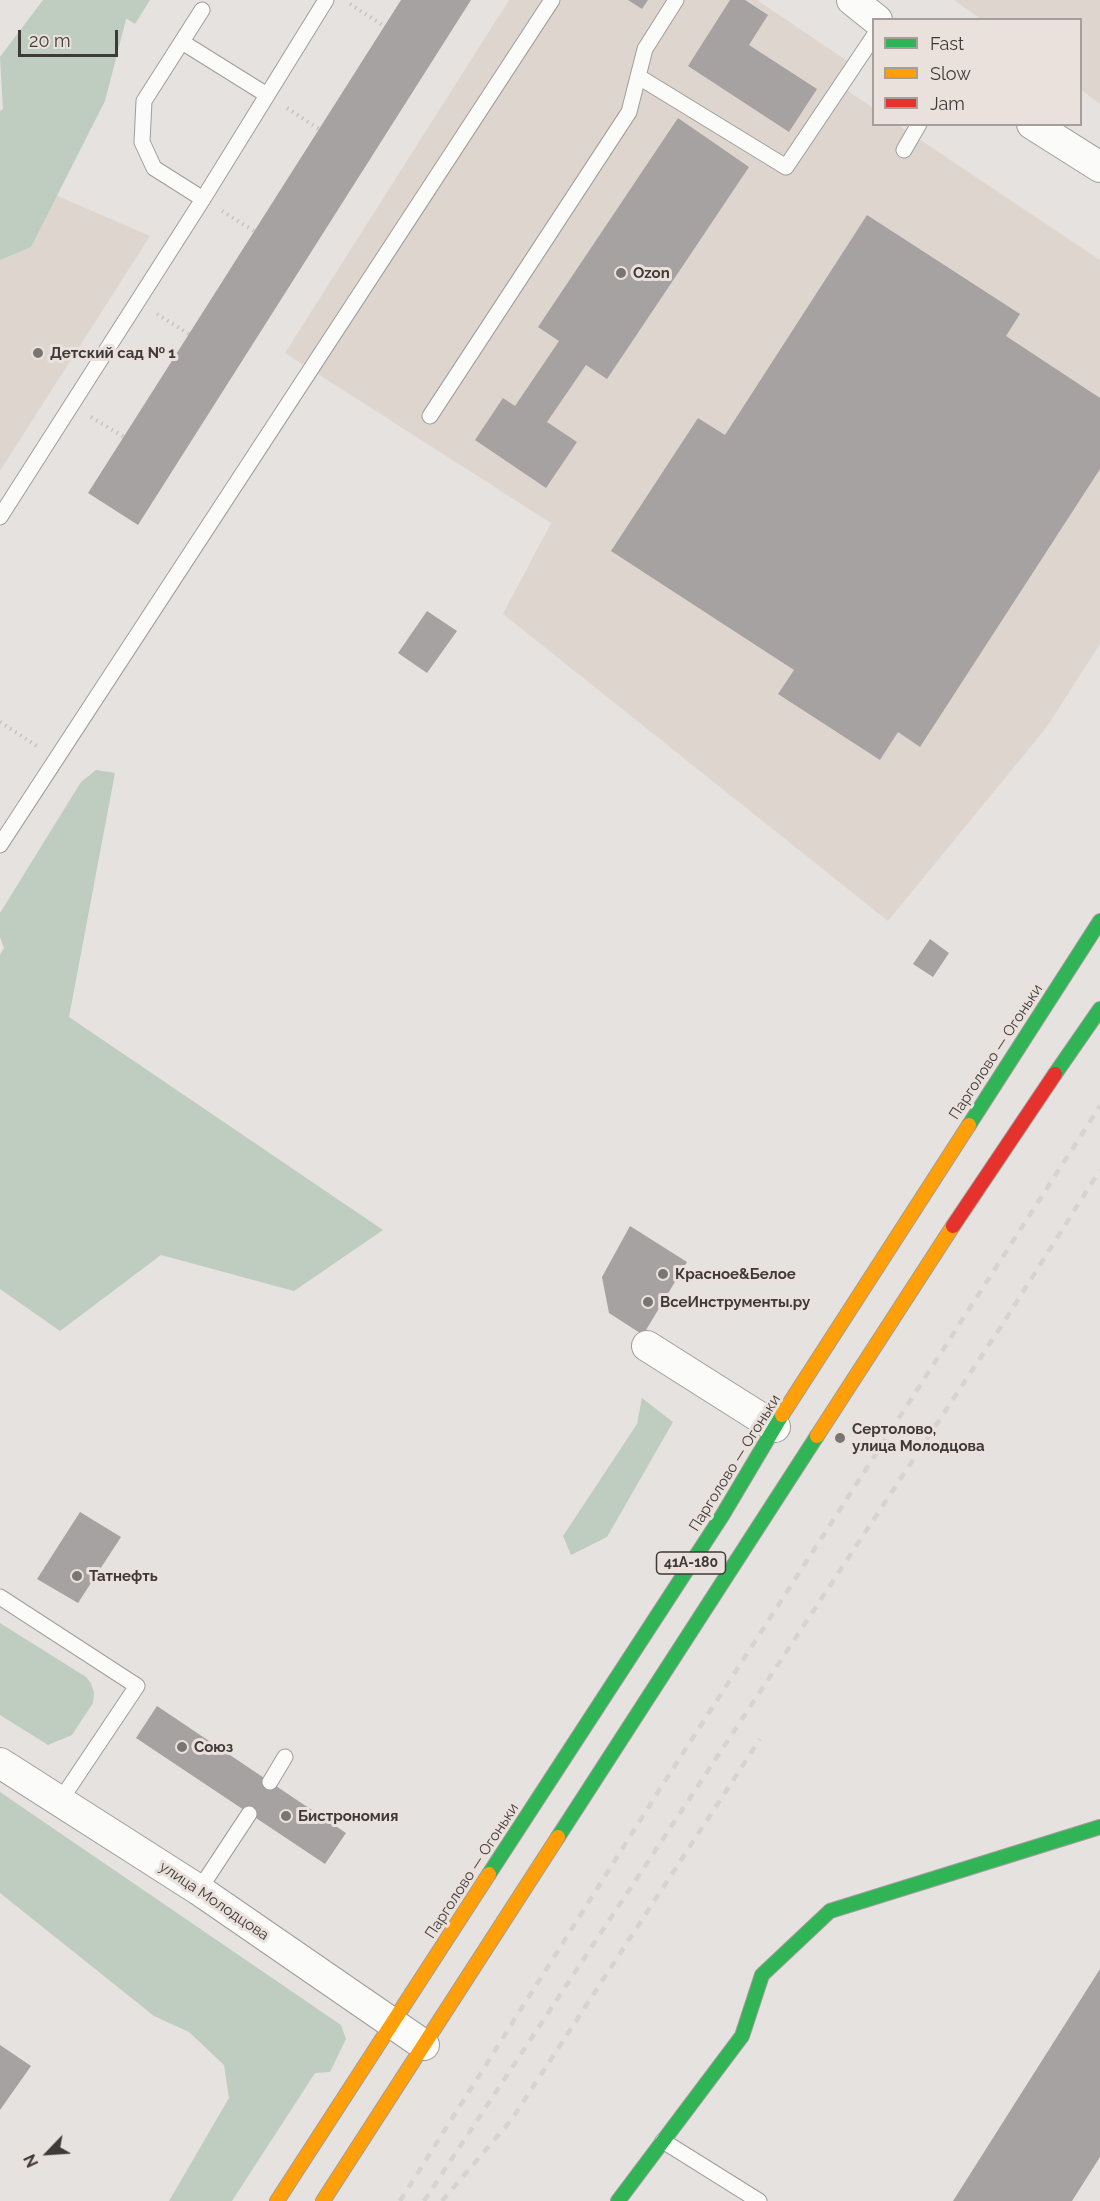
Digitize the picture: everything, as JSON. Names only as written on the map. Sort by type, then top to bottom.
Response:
[{"type":"main road","name":"Парголово — Огоньки","points":[[277,2201],[722,1516],[775,1427],[1100,921]]},
{"type":"main road","name":"41А-180","points":[[323,2201],[986,1174],[1100,1009]]},
{"type":"main road","points":[[618,2201],[742,2036],[762,1975],[830,1911],[1100,1827]]},
{"type":"street","points":[[852,0],[874,18]]},
{"type":"street","points":[[1035,126],[1100,167]]},
{"type":"street","points":[[647,1346],[775,1427]]},
{"type":"street","name":"улица Молодцова","points":[[0,1763],[199,1890],[424,2045]]},
{"type":"lane","points":[[0,517],[203,199],[326,0]]},
{"type":"lane","points":[[0,845],[552,0]]},
{"type":"lane","points":[[430,416],[629,112],[645,50],[676,0]]},
{"type":"lane","points":[[202,10],[144,101],[142,142],[153,168],[203,199]]},
{"type":"lane","points":[[639,77],[786,167],[872,38]]},
{"type":"lane","points":[[182,42],[267,95]]},
{"type":"lane","points":[[904,150],[918,126]]},
{"type":"lane","points":[[0,1598],[137,1686],[60,1801]]},
{"type":"lane","points":[[270,1782],[285,1757]]},
{"type":"lane","points":[[199,1890],[249,1814]]},
{"type":"lane","points":[[663,2141],[759,2201]]},
{"type":"path","points":[[343,0],[384,26]]},
{"type":"path","points":[[267,95],[319,129]]},
{"type":"path","points":[[203,199],[254,231]]},
{"type":"path","points":[[138,302],[189,334]]},
{"type":"path","points":[[72,404],[124,437]]},
{"type":"path","points":[[0,722],[56,759]]},
{"type":"shaded area","points":[[509,0],[757,0],[852,64],[845,89],[872,107],[872,126],[899,126],[1100,260],[1100,644],[1046,728],[888,921],[503,614],[551,523],[285,353]]},
{"type":"shaded area","points":[[954,0],[1100,0],[1100,104],[1082,91],[1082,18],[980,18]]},
{"type":"shaded area","name":"Детский сад № 1","points":[[0,171],[150,236],[0,471]]},
{"type":"green space","points":[[43,0],[131,0],[105,101],[31,247],[0,260],[0,111],[3,109],[0,57]]},
{"type":"green space","points":[[97,0],[150,0],[135,24]]},
{"type":"green space","points":[[96,770],[115,773],[69,1017],[383,1230],[294,1291],[161,1255],[60,1331],[0,1289],[0,955],[4,948],[0,937],[0,913],[81,782]]},
{"type":"green space","points":[[642,1398],[673,1422],[607,1537],[571,1555],[563,1536],[637,1424]]},
{"type":"green space","points":[[0,1623],[86,1677],[91,1683],[94,1693],[93,1703],[72,1735],[48,1745],[0,1715]]},
{"type":"green space","points":[[0,1792],[341,2025],[346,2039],[330,2072],[315,2073],[232,2201],[169,2201],[229,2098],[224,2065],[189,2032],[154,2016],[0,1893]]},
{"type":"building","points":[[401,0],[471,0],[138,525],[88,493]]},
{"type":"building","points":[[628,0],[648,0],[642,9]]},
{"type":"building","points":[[730,0],[745,0],[768,15],[749,45],[817,89],[789,132],[688,66]]},
{"type":"building","points":[[678,118],[749,167],[607,379],[586,365],[547,422],[577,442],[546,488],[475,440],[503,398],[515,406],[559,341],[538,327]]},
{"type":"building","points":[[867,215],[1020,314],[1006,336],[1100,398],[1100,469],[920,747],[898,732],[880,760],[778,694],[794,670],[611,551],[698,418],[725,435]]},
{"type":"building","points":[[427,611],[457,631],[427,673],[398,653]]},
{"type":"building","points":[[930,939],[949,953],[933,977],[913,964]]},
{"type":"building","points":[[630,1226],[687,1262],[643,1335],[609,1313],[602,1277]]},
{"type":"building","points":[[80,1512],[121,1537],[78,1603],[37,1579]]},
{"type":"building","points":[[157,1706],[346,1833],[325,1864],[136,1738]]},
{"type":"building","points":[[1100,1969],[1100,2157],[1072,2201],[953,2201]]},
{"type":"building","points":[[0,2045],[31,2066],[0,2110]]},
{"type":"railway","points":[[400,2201],[665,1781],[1100,1106]]},
{"type":"railway","points":[[424,2201],[1002,1325],[1100,1170]]},
{"type":"railway","points":[[442,2201],[512,2119],[760,1739]]},
{"type":"traffic: fast","points":[[969,1125],[1100,921]]},
{"type":"traffic: fast","points":[[1055,1074],[1100,1009]]},
{"type":"traffic: fast","points":[[489,1874],[722,1516],[782,1415]]},
{"type":"traffic: fast","points":[[558,1837],[817,1436]]},
{"type":"traffic: fast","points":[[618,2201],[742,2036],[762,1975],[830,1911],[1100,1827]]},
{"type":"traffic: slow","points":[[782,1415],[969,1125]]},
{"type":"traffic: slow","points":[[817,1436],[953,1226]]},
{"type":"traffic: slow","points":[[323,2201],[558,1837]]},
{"type":"traffic: slow","points":[[277,2201],[489,1874]]},
{"type":"traffic: jam","points":[[953,1226],[1055,1074]]},
{"type":"place","name":"Ozon","points":[[621,273]]},
{"type":"place","name":"Детский сад № 1","points":[[38,353]]},
{"type":"place","name":"Красное&Белое","points":[[663,1274]]},
{"type":"place","name":"ВсеИнструменты.ру","points":[[648,1302]]},
{"type":"place","name":"Сертолово, улица Молодцова","points":[[840,1438]]},
{"type":"place","name":"Татнефть","points":[[77,1576]]},
{"type":"place","name":"Союз","points":[[182,1747]]},
{"type":"place","name":"Бистрономия","points":[[286,1816]]}]
